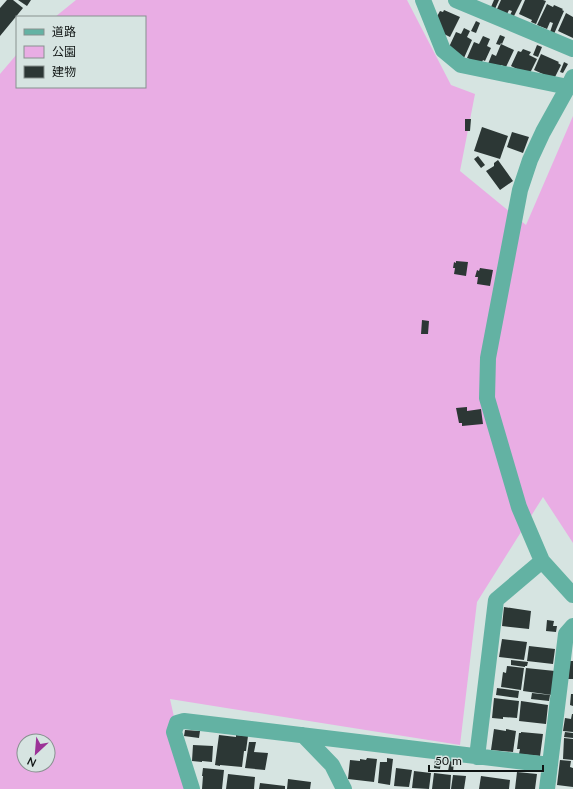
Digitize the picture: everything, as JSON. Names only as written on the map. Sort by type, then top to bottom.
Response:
[{"type":"street","points":[[423,0],[443,50],[461,65],[571,82],[543,132],[530,160],[520,190],[488,358],[487,398],[519,507],[542,561],[573,595]]},
{"type":"street","points":[[456,0],[573,49]]},
{"type":"street","points":[[477,757],[496,600],[542,561]]},
{"type":"street","points":[[548,789],[566,634],[573,626]]},
{"type":"street","points":[[192,789],[174,732],[177,723],[184,721],[550,766]]},
{"type":"street","points":[[303,735],[332,765],[344,789]]},
{"type":"green space","points":[[76,0],[407,0],[451,85],[475,94],[460,171],[526,225],[573,116],[573,543],[543,497],[477,602],[460,745],[170,699],[190,789],[0,789],[0,74],[16,55],[16,88],[146,88],[146,16],[56,16]]},
{"type":"building","points":[[7,0],[13,0],[23,8],[0,36],[0,8]]},
{"type":"building","points":[[18,0],[31,0],[27,6]]},
{"type":"building","points":[[494,0],[499,0],[495,9],[491,7]]},
{"type":"building","points":[[501,0],[522,0],[514,16],[510,15],[512,11],[509,10],[507,14],[497,9]]},
{"type":"building","points":[[525,0],[546,1],[536,24],[531,22],[532,20],[519,14]]},
{"type":"building","points":[[547,4],[553,7],[554,5],[563,9],[562,10],[564,11],[554,34],[550,32],[553,23],[550,22],[547,29],[537,25]]},
{"type":"building","points":[[444,10],[460,17],[450,37],[440,32],[435,20],[440,11],[443,12]]},
{"type":"building","points":[[566,13],[573,17],[573,38],[558,31]]},
{"type":"building","points":[[476,21],[480,23],[476,33],[471,31]]},
{"type":"building","points":[[464,28],[470,31],[467,37],[472,40],[464,58],[449,47],[456,32],[461,34]]},
{"type":"building","points":[[500,35],[505,37],[500,45],[496,44]]},
{"type":"building","points":[[483,36],[490,39],[487,46],[491,48],[485,61],[483,60],[481,64],[467,58],[474,42],[479,44]]},
{"type":"building","points":[[501,44],[514,50],[506,67],[488,64],[492,54],[496,56]]},
{"type":"building","points":[[537,45],[542,47],[538,57],[533,55]]},
{"type":"building","points":[[523,49],[531,52],[529,55],[537,59],[529,75],[511,66],[518,51],[521,52]]},
{"type":"building","points":[[541,54],[559,62],[558,63],[561,65],[554,79],[534,70]]},
{"type":"building","points":[[564,62],[568,64],[563,73],[560,72]]},
{"type":"building","points":[[465,119],[471,119],[470,131],[465,131]]},
{"type":"building","points":[[482,127],[508,136],[500,159],[474,151]]},
{"type":"building","points":[[512,132],[529,137],[523,153],[507,147]]},
{"type":"building","points":[[478,156],[485,165],[481,168],[474,159]]},
{"type":"building","points":[[498,160],[513,181],[500,190],[486,171],[494,166],[494,163]]},
{"type":"building","points":[[456,261],[468,262],[466,276],[454,274],[455,268],[453,268],[454,262],[456,263]]},
{"type":"building","points":[[480,268],[493,270],[490,286],[477,284],[478,277],[475,277],[477,270],[479,271]]},
{"type":"building","points":[[422,320],[429,321],[428,334],[421,334]]},
{"type":"building","points":[[467,407],[467,411],[481,409],[483,424],[462,426],[462,423],[459,423],[456,408]]},
{"type":"building","points":[[504,607],[531,611],[529,629],[502,626]]},
{"type":"building","points":[[547,620],[554,621],[553,626],[557,626],[556,632],[546,631]]},
{"type":"building","points":[[502,639],[527,642],[524,660],[499,657]]},
{"type":"building","points":[[529,646],[555,649],[553,664],[527,661]]},
{"type":"building","points":[[511,660],[528,662],[527,666],[525,667],[511,665]]},
{"type":"building","points":[[570,661],[573,661],[573,679],[568,679]]},
{"type":"building","points":[[507,666],[524,668],[521,690],[501,687],[503,672],[506,673]]},
{"type":"building","points":[[526,668],[555,671],[552,695],[523,691]]},
{"type":"building","points":[[497,688],[519,691],[518,698],[496,695]]},
{"type":"building","points":[[532,693],[550,695],[549,701],[531,699]]},
{"type":"building","points":[[571,694],[573,694],[573,706],[570,705]]},
{"type":"building","points":[[494,698],[519,701],[517,718],[492,718]]},
{"type":"building","points":[[521,701],[548,705],[546,724],[519,721]]},
{"type":"building","points":[[572,714],[573,732],[563,731],[565,718],[571,719]]},
{"type":"building","points":[[494,729],[516,731],[513,752],[491,750]]},
{"type":"building","points":[[185,730],[200,731],[199,738],[184,736]]},
{"type":"building","points":[[565,732],[573,733],[573,738],[564,737]]},
{"type":"building","points":[[519,733],[543,734],[540,756],[519,754],[520,749],[517,749]]},
{"type":"building","points":[[219,735],[236,737],[236,735],[248,736],[242,767],[215,765]]},
{"type":"building","points":[[564,738],[573,739],[573,760],[563,759]]},
{"type":"building","points":[[249,742],[256,742],[254,752],[268,753],[265,770],[245,768]]},
{"type":"building","points":[[193,745],[213,746],[212,762],[192,761]]},
{"type":"building","points":[[367,758],[377,759],[374,782],[348,779],[350,760],[360,761],[360,759],[366,760]]},
{"type":"building","points":[[387,758],[393,759],[390,785],[378,783],[380,762],[387,762]]},
{"type":"building","points":[[435,759],[441,760],[440,769],[434,768]]},
{"type":"building","points":[[560,760],[571,761],[570,767],[573,768],[573,787],[557,785]]},
{"type":"building","points":[[450,761],[454,762],[453,772],[448,771]]},
{"type":"building","points":[[203,768],[224,770],[222,789],[202,789]]},
{"type":"building","points":[[396,768],[412,770],[409,787],[394,786]]},
{"type":"building","points":[[414,771],[431,773],[429,789],[412,788]]},
{"type":"building","points":[[517,772],[537,774],[535,789],[515,789]]},
{"type":"building","points":[[434,773],[451,775],[450,789],[432,789]]},
{"type":"building","points":[[228,774],[255,777],[254,789],[226,789]]},
{"type":"building","points":[[453,775],[466,776],[464,789],[451,789]]},
{"type":"building","points":[[481,776],[510,780],[509,789],[479,789]]},
{"type":"building","points":[[288,779],[311,782],[310,789],[287,789]]},
{"type":"building","points":[[260,783],[285,786],[285,789],[259,789]]}]
